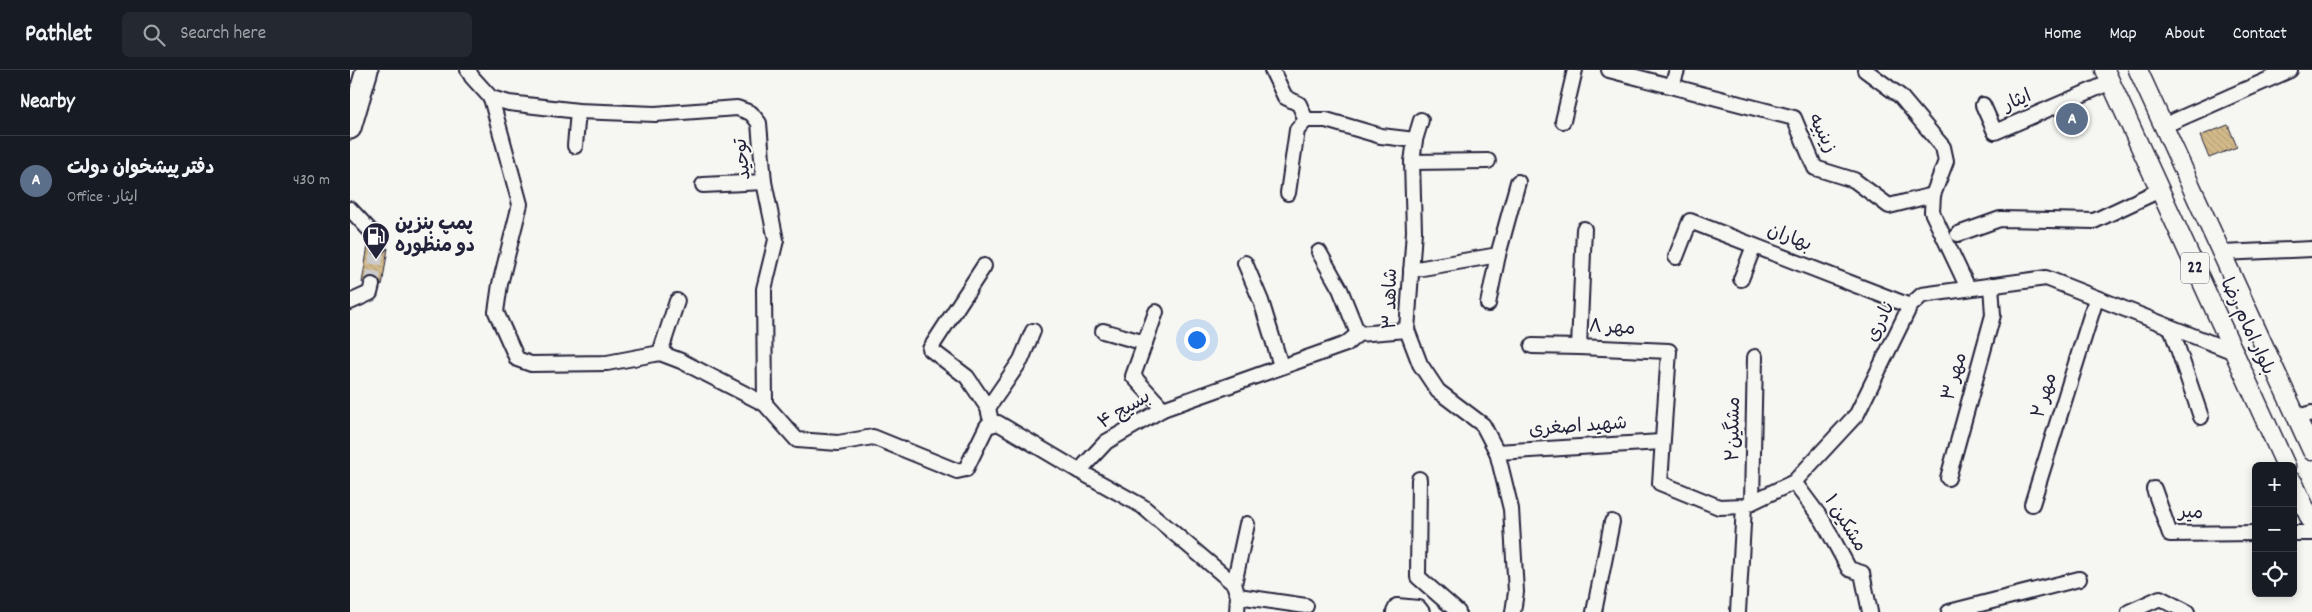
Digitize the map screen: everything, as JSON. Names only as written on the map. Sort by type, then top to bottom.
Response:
[{"type":"highway","points":[[350,128],[367,70]]},
{"type":"main road","name":"بلوار امام رضا","points":[[2138,70],[2222,253],[2304,415],[2312,451]]},
{"type":"main road","name":"بلوار امام رضا","points":[[2108,76],[2284,462]]},
{"type":"main road","points":[[2297,491],[2312,523]]},
{"type":"street","points":[[468,70],[472,78],[491,98],[520,204],[500,284],[496,312],[517,359],[531,364],[607,363],[660,353],[681,361],[765,404],[797,440],[838,443],[874,437],[957,471],[966,469],[987,426],[998,423],[1142,506],[1236,590],[1306,606]]},
{"type":"street","points":[[1272,70],[1285,97],[1299,104],[1306,120]]},
{"type":"street","points":[[1562,121],[1575,70]]},
{"type":"street","name":"زینبیه","points":[[1609,70],[1794,118],[1815,168],[1854,180],[1889,206],[1933,195]]},
{"type":"street","points":[[1672,86],[1677,70]]},
{"type":"street","points":[[1865,70],[1900,96],[1943,147],[1946,161],[1933,195],[1932,212],[1968,288]]},
{"type":"street","points":[[2163,126],[2290,70]]},
{"type":"street","name":"ایثار","points":[[1983,105],[1996,132],[2108,76]]},
{"type":"street","name":"توحید","points":[[491,98],[509,103],[578,111],[655,114],[737,108],[751,113],[759,123],[764,182],[776,240],[764,289],[765,404]]},
{"type":"street","points":[[575,146],[578,111]]},
{"type":"street","points":[[1288,193],[1297,130],[1306,120],[1326,120],[1382,136],[1415,140]]},
{"type":"street","name":"شاهد ۳","points":[[1421,120],[1415,140],[1412,162],[1414,230],[1406,330],[1420,364],[1438,391],[1483,425],[1497,452],[1511,509],[1516,592],[1513,612]]},
{"type":"street","points":[[1412,162],[1488,161]]},
{"type":"street","points":[[703,185],[764,182]]},
{"type":"street","points":[[1488,304],[1498,255],[1518,182]]},
{"type":"street","points":[[1958,234],[2000,219],[2094,221],[2160,190]]},
{"type":"street","points":[[350,209],[379,240],[378,246]]},
{"type":"street","name":"بهاران","points":[[1676,258],[1690,221],[1910,306]]},
{"type":"street","name":"مهر ۸","points":[[1584,229],[1579,347],[1669,351],[1661,442]]},
{"type":"street","points":[[1742,279],[1754,246]]},
{"type":"street","points":[[2222,253],[2312,249]]},
{"type":"street","points":[[1319,252],[1340,289],[1358,334]]},
{"type":"street","points":[[1411,270],[1498,255]]},
{"type":"street","points":[[1245,263],[1261,301],[1281,366]]},
{"type":"street","points":[[984,266],[930,349],[966,377],[988,408],[992,425]]},
{"type":"street","name":"نادری","points":[[1661,442],[1660,483],[1719,507],[1748,504],[1794,482],[1857,414],[1910,306],[1922,295],[2046,278],[2234,352]]},
{"type":"street","points":[[350,302],[370,294],[372,285]]},
{"type":"street","name":"مهر ۳","points":[[1948,478],[1993,315],[1991,285]]},
{"type":"street","name":"مهر ۲","points":[[2032,504],[2096,299]]},
{"type":"street","points":[[660,353],[676,301]]},
{"type":"street","points":[[1156,312],[1133,376],[1163,409]]},
{"type":"street","points":[[2171,328],[2201,416]]},
{"type":"street","name":"بسیج ۴","points":[[1079,471],[1106,442],[1163,409],[1346,344],[1358,334],[1406,330]]},
{"type":"street","points":[[988,408],[1021,360],[1033,331]]},
{"type":"street","points":[[1103,331],[1145,343]]},
{"type":"street","points":[[1532,346],[1579,347]]},
{"type":"street","name":"مشگین۲","points":[[1738,612],[1748,504],[1755,357]]},
{"type":"street","name":"شهید اصغری","points":[[1497,452],[1661,442]]},
{"type":"street","points":[[1419,478],[1418,577],[1458,612]]},
{"type":"street","name":"مشکین ۱","points":[[1794,482],[1823,521],[1849,569],[1862,573],[1870,612]]},
{"type":"street","name":"میر","points":[[2154,489],[2170,534],[2252,533]]},
{"type":"street","points":[[1594,612],[1612,522]]},
{"type":"street","points":[[1237,612],[1236,590],[1247,524]]},
{"type":"street","points":[[2297,533],[2312,533]]},
{"type":"street","points":[[1949,612],[1985,608],[2079,579]]},
{"type":"street","points":[[2128,612],[2160,598],[2187,612]]},
{"type":"street","points":[[1394,612],[1396,606],[1419,608],[1422,612]]},
{"type":"building","points":[[2228,125],[2237,147],[2209,158],[2200,136]]},
{"type":"building","points":[[368,245],[372,252],[377,255],[382,254],[388,248],[382,286],[374,276],[369,277],[362,283]]},
{"type":"tunnel","points":[[372,285],[378,246]]},
{"type":"place","name":"دفتر پیشخوان دولت","points":[[2072,119]]},
{"type":"place","name":"پمپ بنزین دو منظوره","points":[[376,260]]}]
